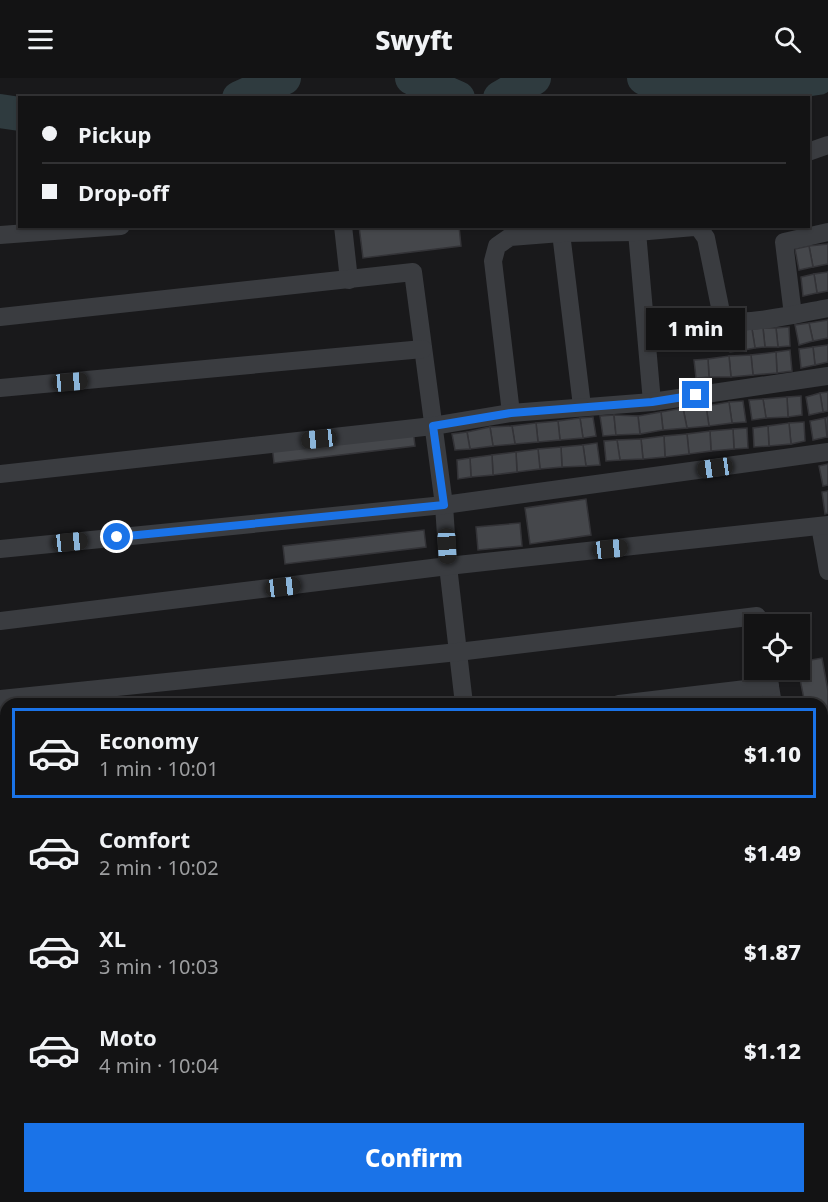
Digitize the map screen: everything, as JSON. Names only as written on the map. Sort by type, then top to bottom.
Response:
[{"type":"street","points":[[810,151],[828,146]]},
{"type":"street","points":[[0,235],[94,228]]},
{"type":"street","points":[[343,228],[349,280]]},
{"type":"street","points":[[511,413],[494,256],[497,246],[510,237],[683,228]]},
{"type":"street","points":[[699,228],[705,238],[721,312],[728,320],[735,322],[828,308]]},
{"type":"street","points":[[637,232],[652,402]]},
{"type":"street","points":[[793,315],[783,234],[828,232]]},
{"type":"street","points":[[561,233],[582,406]]},
{"type":"street","points":[[0,317],[413,272],[444,505],[448,566],[463,698]]},
{"type":"street","points":[[0,388],[423,349]]},
{"type":"street","points":[[0,474],[433,426],[511,413],[652,402],[828,376]]},
{"type":"street","points":[[0,549],[444,505],[828,452]]},
{"type":"street","points":[[0,621],[448,566],[824,525],[828,572]]},
{"type":"street","points":[[10,698],[458,652],[757,613]]},
{"type":"street","points":[[669,698],[770,686]]},
{"type":"building","points":[[359,228],[459,228],[461,246],[363,258]]},
{"type":"building","points":[[828,244],[828,264],[813,267],[809,246]]},
{"type":"building","points":[[809,246],[813,267],[799,270],[795,249]]},
{"type":"building","points":[[828,272],[828,291],[817,293],[814,274]]},
{"type":"building","points":[[814,274],[817,293],[803,296],[801,277]]},
{"type":"building","points":[[828,320],[828,338],[813,341],[809,323]]},
{"type":"building","points":[[809,323],[813,341],[799,345],[795,325]]},
{"type":"building","points":[[789,327],[790,346],[778,347],[776,328]]},
{"type":"building","points":[[763,328],[776,328],[778,347],[765,347]]},
{"type":"building","points":[[763,328],[765,347],[755,348],[752,329]]},
{"type":"building","points":[[752,329],[755,348],[744,350],[741,330]]},
{"type":"building","points":[[741,330],[744,350],[730,352],[727,333]]},
{"type":"building","points":[[828,345],[828,362],[815,365],[813,347]]},
{"type":"building","points":[[813,347],[815,365],[801,368],[799,349]]},
{"type":"building","points":[[790,350],[792,371],[777,373],[776,352]]},
{"type":"building","points":[[776,352],[777,373],[753,375],[751,355]]},
{"type":"building","points":[[751,355],[753,375],[731,377],[729,356]]},
{"type":"building","points":[[729,356],[731,377],[709,377],[708,359]]},
{"type":"building","points":[[708,359],[709,377],[696,378],[694,360]]},
{"type":"building","points":[[828,392],[828,411],[823,412],[820,393]]},
{"type":"building","points":[[820,393],[823,412],[809,415],[806,397]]},
{"type":"building","points":[[801,396],[802,415],[788,417],[787,397]]},
{"type":"building","points":[[787,397],[788,417],[766,418],[763,399]]},
{"type":"building","points":[[763,399],[766,418],[752,420],[749,400]]},
{"type":"building","points":[[743,401],[746,422],[732,423],[729,402]]},
{"type":"building","points":[[729,402],[732,423],[709,426],[706,406]]},
{"type":"building","points":[[706,406],[709,426],[687,428],[683,408]]},
{"type":"building","points":[[683,408],[687,428],[663,430],[661,412]]},
{"type":"building","points":[[661,412],[663,430],[640,434],[638,416]]},
{"type":"building","points":[[614,415],[616,435],[603,436],[600,416]]},
{"type":"building","points":[[614,415],[638,416],[640,434],[616,435]]},
{"type":"building","points":[[593,417],[596,436],[583,438],[580,418]]},
{"type":"building","points":[[828,417],[828,437],[827,437],[825,418]]},
{"type":"building","points":[[580,418],[583,438],[560,440],[558,421]]},
{"type":"building","points":[[825,418],[827,437],[813,440],[810,421]]},
{"type":"building","points":[[558,421],[560,440],[538,442],[536,423]]},
{"type":"building","points":[[804,422],[805,441],[791,444],[789,423]]},
{"type":"building","points":[[536,423],[538,442],[515,444],[512,426]]},
{"type":"building","points":[[789,423],[791,444],[769,446],[768,426]]},
{"type":"building","points":[[512,426],[515,444],[493,446],[490,427]]},
{"type":"building","points":[[768,426],[769,446],[754,447],[753,428]]},
{"type":"building","points":[[490,427],[493,446],[470,449],[467,432]]},
{"type":"building","points":[[747,428],[748,448],[734,449],[733,429]]},
{"type":"building","points":[[413,429],[415,446],[274,463],[272,445]]},
{"type":"building","points":[[733,429],[734,449],[711,451],[710,431]]},
{"type":"building","points":[[710,431],[711,451],[689,454],[687,434]]},
{"type":"building","points":[[467,432],[470,449],[455,450],[452,434]]},
{"type":"building","points":[[687,434],[689,454],[665,457],[664,436]]},
{"type":"building","points":[[664,436],[665,457],[643,459],[641,439]]},
{"type":"building","points":[[641,439],[643,459],[620,460],[617,440]]},
{"type":"building","points":[[617,440],[620,460],[606,461],[604,441]]},
{"type":"building","points":[[597,443],[600,465],[586,466],[583,445]]},
{"type":"building","points":[[583,445],[586,466],[562,467],[561,447]]},
{"type":"building","points":[[561,447],[562,467],[540,469],[538,449]]},
{"type":"building","points":[[538,449],[540,469],[517,472],[516,452]]},
{"type":"building","points":[[516,452],[517,472],[493,475],[492,455]]},
{"type":"building","points":[[492,455],[493,475],[471,477],[470,458]]},
{"type":"building","points":[[470,458],[471,477],[458,479],[457,460]]},
{"type":"building","points":[[828,464],[828,485],[823,486],[819,466]]},
{"type":"building","points":[[828,491],[828,513],[825,514],[822,492]]},
{"type":"building","points":[[586,499],[591,535],[530,544],[525,508]]},
{"type":"building","points":[[520,523],[522,546],[478,550],[476,527]]},
{"type":"building","points":[[424,530],[426,547],[285,564],[283,546]]},
{"type":"building","points":[[822,658],[828,698],[804,698],[800,680],[810,680],[810,660]]},
{"type":"waterway","points":[[244,96],[284,78]]},
{"type":"waterway","points":[[412,78],[453,96]]},
{"type":"waterway","points":[[503,96],[534,78]]},
{"type":"waterway","points":[[644,78],[665,86],[708,91],[752,88],[818,78]]},
{"type":"waterway","points":[[0,111],[18,114]]},
{"type":"route","points":[[117,537],[444,505],[433,426],[511,413],[652,402],[696,395]]}]
